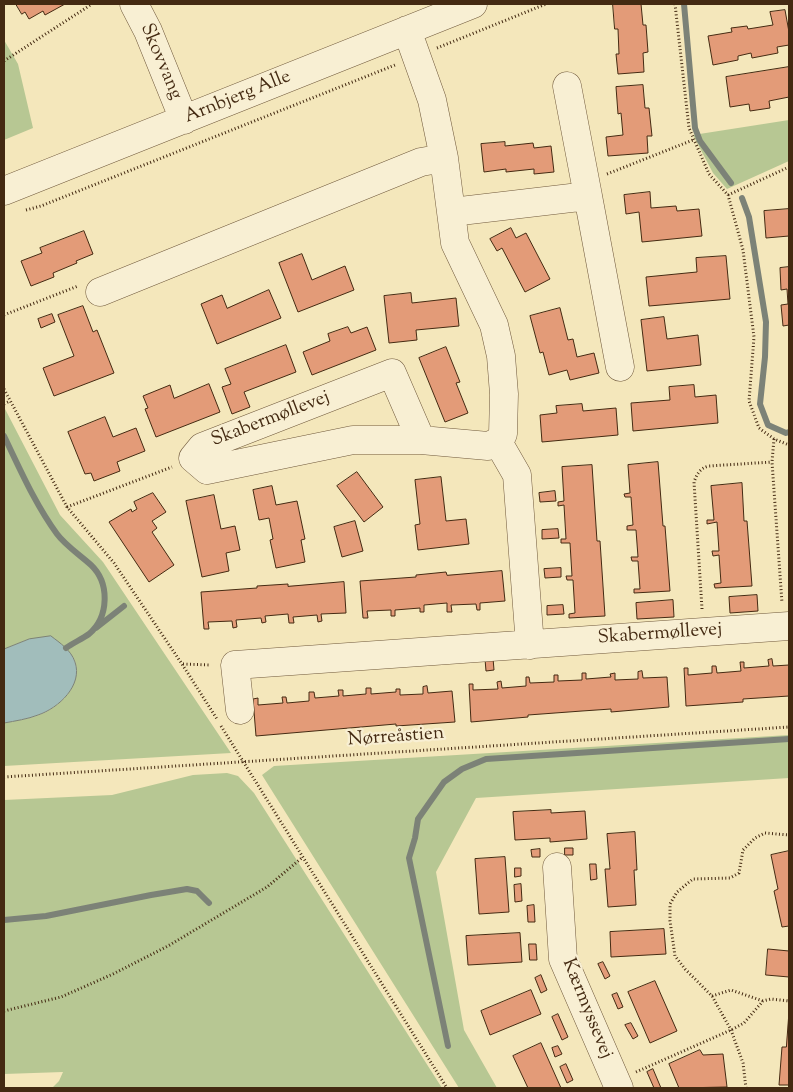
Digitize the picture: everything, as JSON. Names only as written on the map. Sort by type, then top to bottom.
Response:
[{"type":"street","name":"Skovvang","points":[[135,4],[184,120]]},
{"type":"street","name":"Arnbjerg Alle","points":[[4,191],[473,4]]},
{"type":"street","points":[[407,30],[432,100],[444,158],[455,243],[494,325],[501,356],[504,404],[502,434],[498,442],[517,475],[530,645]]},
{"type":"street","points":[[567,86],[620,367]]},
{"type":"street","points":[[100,292],[421,162],[444,158]]},
{"type":"street","points":[[452,212],[587,189]]},
{"type":"street","name":"Skabermøllevej","points":[[421,440],[392,372],[202,447],[193,458],[207,470],[353,440],[421,440],[480,446],[498,442]]},
{"type":"street","name":"Skabermøllevej","points":[[235,665],[787,626]]},
{"type":"street","points":[[235,665],[240,710]]},
{"type":"street","name":"Kærmyssevej","points":[[557,867],[563,959],[617,1085]]},
{"type":"path","points":[[4,61],[92,4]]},
{"type":"path","points":[[22,211],[41,206],[546,4]]},
{"type":"path","points":[[675,4],[689,128],[709,174],[728,195],[743,250],[754,337],[749,401],[759,428],[774,438],[789,444]]},
{"type":"path","points":[[587,189],[693,140]]},
{"type":"path","points":[[728,195],[789,167]]},
{"type":"path","points":[[4,315],[92,280],[100,292]]},
{"type":"path","points":[[4,389],[67,507],[114,563],[182,664],[447,1088]]},
{"type":"path","points":[[4,404],[10,401]]},
{"type":"path","points":[[774,438],[772,462],[787,626]]},
{"type":"path","points":[[67,507],[193,458]]},
{"type":"path","points":[[704,632],[694,482],[698,473],[704,467],[772,462]]},
{"type":"path","points":[[182,664],[235,665]]},
{"type":"path","name":"Nørreåstien","points":[[4,776],[789,727]]},
{"type":"path","points":[[746,1088],[743,1063],[731,1030],[712,996],[675,956],[670,921],[670,904],[677,892],[693,879],[730,878],[740,873],[743,850],[755,838],[765,833],[789,835]]},
{"type":"path","points":[[4,1011],[61,997],[113,974],[168,946],[266,887],[303,857]]},
{"type":"path","points":[[712,996],[731,990],[763,1001],[772,999],[789,1001]]},
{"type":"path","points":[[617,1085],[744,1023],[763,1001]]},
{"type":"green space","points":[[4,40],[18,64],[33,128],[4,140]]},
{"type":"green space","points":[[789,120],[789,161],[727,189],[713,173],[693,135]]},
{"type":"green space","points":[[4,407],[60,515],[103,562],[231,753],[4,766],[4,723],[35,716],[47,712],[54,707],[68,694],[76,679],[77,670],[75,661],[66,648],[29,639],[4,649]]},
{"type":"green space","points":[[789,735],[789,778],[476,798],[436,872],[464,1030],[497,1088],[459,1088],[262,775],[274,766]]},
{"type":"green space","points":[[227,773],[238,776],[254,793],[442,1088],[52,1088],[59,1081],[63,1072],[4,1074],[4,800],[112,795],[193,775]]},
{"type":"water","points":[[51,636],[68,650],[75,662],[77,671],[72,687],[61,701],[46,712],[30,718],[4,723],[4,649],[29,639]]},
{"type":"building","points":[[16,4],[65,4],[45,15],[43,11],[29,19],[25,12],[22,14]]},
{"type":"building","points":[[613,4],[641,4],[643,25],[646,25],[648,52],[643,53],[644,72],[618,74],[616,54],[619,54],[618,29],[615,29]]},
{"type":"building","points":[[785,10],[789,45],[777,47],[778,53],[752,58],[751,53],[738,56],[738,60],[713,65],[708,36],[732,32],[731,28],[747,26],[748,29],[773,25],[770,12]]},
{"type":"building","points":[[789,67],[789,97],[769,101],[770,108],[750,111],[749,104],[730,107],[726,77]]},
{"type":"building","points":[[643,85],[645,108],[649,108],[652,136],[647,136],[648,153],[608,156],[606,137],[623,135],[621,113],[618,114],[616,87]]},
{"type":"building","points":[[505,142],[505,146],[533,143],[534,148],[551,146],[554,172],[534,174],[534,169],[506,172],[506,169],[484,172],[481,144]]},
{"type":"building","points":[[650,192],[651,208],[676,206],[677,211],[699,209],[702,236],[642,242],[639,212],[626,214],[624,195]]},
{"type":"building","points":[[789,209],[789,236],[766,238],[764,211]]},
{"type":"building","points":[[511,228],[516,238],[526,233],[550,279],[525,292],[502,248],[497,251],[490,239]]},
{"type":"building","points":[[84,231],[93,254],[53,273],[54,277],[31,286],[21,261],[42,253],[40,248]]},
{"type":"building","points":[[302,254],[312,280],[345,266],[354,290],[298,312],[279,263]]},
{"type":"building","points":[[726,256],[730,299],[649,306],[646,277],[697,272],[696,258]]},
{"type":"building","points":[[789,267],[789,325],[783,326],[781,305],[788,304],[787,289],[781,290],[780,268]]},
{"type":"building","points":[[269,290],[281,318],[217,344],[201,304],[222,295],[227,308]]},
{"type":"building","points":[[411,293],[412,303],[456,298],[459,326],[416,330],[417,340],[389,343],[384,296]]},
{"type":"building","points":[[83,306],[93,332],[97,330],[114,373],[54,396],[43,368],[74,356],[58,315]]},
{"type":"building","points":[[560,308],[568,340],[573,339],[577,357],[594,353],[599,373],[570,380],[567,370],[549,375],[543,352],[540,353],[530,316]]},
{"type":"building","points":[[52,314],[55,322],[41,328],[38,319]]},
{"type":"building","points":[[664,317],[667,339],[698,335],[701,365],[647,371],[641,320]]},
{"type":"building","points":[[348,327],[351,333],[367,327],[376,350],[312,375],[303,352],[330,341],[328,334]]},
{"type":"building","points":[[286,345],[296,372],[244,392],[250,407],[232,414],[222,387],[231,384],[225,369]]},
{"type":"building","points":[[446,347],[460,382],[456,383],[468,413],[445,422],[419,358]]},
{"type":"building","points":[[209,384],[220,412],[156,437],[145,409],[148,408],[143,396],[170,385],[174,398]]},
{"type":"building","points":[[694,385],[695,397],[716,395],[718,423],[633,431],[631,403],[670,400],[669,387]]},
{"type":"building","points":[[582,404],[583,411],[616,408],[618,435],[542,442],[540,415],[557,413],[556,406]]},
{"type":"building","points":[[105,417],[113,437],[136,428],[145,451],[117,462],[120,471],[94,481],[91,473],[85,474],[68,432]]},
{"type":"building","points":[[658,462],[670,591],[634,593],[634,589],[640,589],[638,561],[632,561],[631,557],[638,557],[636,530],[627,530],[627,526],[633,525],[631,497],[625,497],[624,494],[630,493],[628,465]]},
{"type":"building","points":[[592,465],[597,541],[600,541],[605,616],[569,618],[569,614],[575,613],[573,580],[567,580],[566,576],[572,576],[570,543],[561,543],[561,539],[566,539],[564,505],[558,506],[558,502],[564,501],[562,467]]},
{"type":"building","points":[[357,472],[383,507],[364,522],[337,486]]},
{"type":"building","points":[[441,477],[446,521],[466,519],[469,544],[418,550],[415,525],[420,524],[415,480]]},
{"type":"building","points":[[742,483],[744,521],[747,521],[752,586],[715,588],[714,584],[721,583],[719,555],[713,556],[712,551],[719,551],[717,522],[707,524],[707,520],[714,520],[711,486]]},
{"type":"building","points":[[272,486],[276,505],[297,501],[305,539],[301,540],[305,562],[276,568],[270,540],[273,539],[269,518],[259,520],[253,490]]},
{"type":"building","points":[[555,491],[556,501],[540,502],[539,493]]},
{"type":"building","points":[[153,493],[166,512],[152,521],[157,528],[152,532],[174,565],[149,582],[109,522],[131,509],[132,512],[137,509],[134,502]]},
{"type":"building","points":[[214,495],[221,529],[235,526],[240,550],[226,553],[229,571],[202,577],[186,501]]},
{"type":"building","points":[[355,521],[363,551],[342,557],[334,527]]},
{"type":"building","points":[[558,529],[559,538],[542,539],[542,530]]},
{"type":"building","points":[[561,568],[561,577],[545,578],[544,569]]},
{"type":"building","points":[[502,571],[505,601],[480,603],[480,610],[477,610],[476,604],[451,605],[452,612],[447,612],[447,603],[424,605],[424,612],[420,612],[420,608],[395,610],[395,616],[391,616],[391,610],[367,611],[368,618],[363,618],[360,581],[416,577],[416,575],[446,572],[447,575]]},
{"type":"building","points":[[344,582],[346,613],[321,614],[322,621],[318,622],[317,615],[293,617],[294,623],[289,623],[288,614],[265,616],[266,622],[262,623],[261,618],[236,620],[237,627],[233,628],[232,621],[208,622],[209,629],[204,629],[201,592],[257,588],[257,586]]},
{"type":"building","points":[[757,595],[758,611],[730,613],[729,597]]},
{"type":"building","points":[[673,600],[674,617],[637,619],[636,603]]},
{"type":"building","points":[[563,605],[564,614],[547,615],[547,606]]},
{"type":"building","points":[[493,658],[494,670],[486,671],[485,659]]},
{"type":"building","points":[[772,659],[773,666],[789,665],[789,696],[743,699],[743,702],[686,706],[684,668],[688,668],[688,675],[712,673],[712,666],[716,666],[717,673],[741,671],[740,662],[744,662],[744,668],[769,666],[768,660]]},
{"type":"building","points":[[642,671],[643,678],[667,677],[669,707],[611,712],[611,709],[528,715],[528,717],[471,722],[469,684],[473,684],[473,690],[498,689],[497,682],[501,681],[502,688],[526,686],[526,677],[529,677],[530,683],[554,682],[554,675],[558,675],[558,681],[582,680],[582,673],[586,673],[586,679],[611,677],[610,674],[615,673],[615,680],[638,679],[638,672]]},
{"type":"building","points":[[427,686],[428,693],[452,691],[455,722],[396,726],[396,724],[256,736],[253,699],[258,698],[258,705],[283,703],[282,697],[286,697],[287,703],[309,701],[309,692],[314,692],[315,698],[339,696],[338,690],[343,690],[343,696],[366,694],[366,688],[371,688],[371,694],[396,692],[396,689],[400,689],[400,695],[423,694],[423,687]]},
{"type":"building","points":[[551,810],[551,813],[585,811],[587,839],[550,842],[550,838],[515,840],[513,812]]},
{"type":"building","points":[[635,832],[637,870],[634,870],[636,905],[608,907],[605,869],[610,869],[607,834]]},
{"type":"building","points":[[565,848],[573,848],[573,855],[565,855]]},
{"type":"building","points":[[540,849],[540,857],[532,857],[531,850]]},
{"type":"building","points":[[789,851],[789,926],[782,927],[774,891],[778,889],[771,855]]},
{"type":"building","points":[[505,857],[509,912],[479,914],[475,859]]},
{"type":"building","points":[[590,864],[596,864],[597,879],[591,880]]},
{"type":"building","points":[[515,868],[521,868],[521,876],[515,877]]},
{"type":"building","points":[[521,884],[522,901],[515,902],[514,885]]},
{"type":"building","points":[[534,905],[535,922],[528,922],[527,906]]},
{"type":"building","points":[[664,929],[666,954],[611,957],[610,932]]},
{"type":"building","points":[[520,933],[522,962],[468,965],[466,936]]},
{"type":"building","points":[[529,944],[536,944],[537,960],[530,960]]},
{"type":"building","points":[[768,949],[789,951],[789,977],[766,975]]},
{"type":"building","points":[[603,962],[610,976],[605,979],[598,964]]},
{"type":"building","points":[[541,975],[547,990],[541,993],[535,978]]},
{"type":"building","points":[[655,981],[677,1031],[650,1043],[628,992]]},
{"type":"building","points":[[531,990],[541,1014],[490,1035],[481,1011]]},
{"type":"building","points":[[617,993],[623,1007],[618,1009],[612,995]]},
{"type":"building","points":[[789,1012],[789,1085],[779,1085],[782,1047],[786,1047]]},
{"type":"building","points":[[558,1014],[568,1037],[562,1040],[552,1017]]},
{"type":"building","points":[[631,1023],[638,1036],[633,1039],[625,1025]]},
{"type":"building","points":[[541,1043],[561,1088],[528,1088],[513,1056]]},
{"type":"building","points":[[558,1046],[562,1054],[555,1057],[552,1048]]},
{"type":"building","points":[[700,1050],[703,1055],[723,1054],[727,1087],[679,1088],[669,1064]]},
{"type":"building","points":[[566,1064],[573,1080],[567,1083],[560,1067]]},
{"type":"building","points":[[653,1069],[661,1088],[654,1088],[647,1072]]},
{"type":"waterway","points":[[684,4],[695,128],[700,141],[731,183]]},
{"type":"waterway","points":[[742,198],[749,217],[766,322],[765,357],[760,404],[768,425],[786,433],[789,432]]},
{"type":"waterway","points":[[4,436],[28,486],[49,523],[57,534],[91,565],[102,581],[105,600],[96,627],[89,634],[66,648]]},
{"type":"waterway","points":[[96,628],[124,606]]},
{"type":"waterway","points":[[448,1046],[409,858],[418,819],[444,782],[462,769],[486,759],[789,739]]},
{"type":"waterway","points":[[4,920],[46,916],[187,889],[197,891],[209,903]]}]
